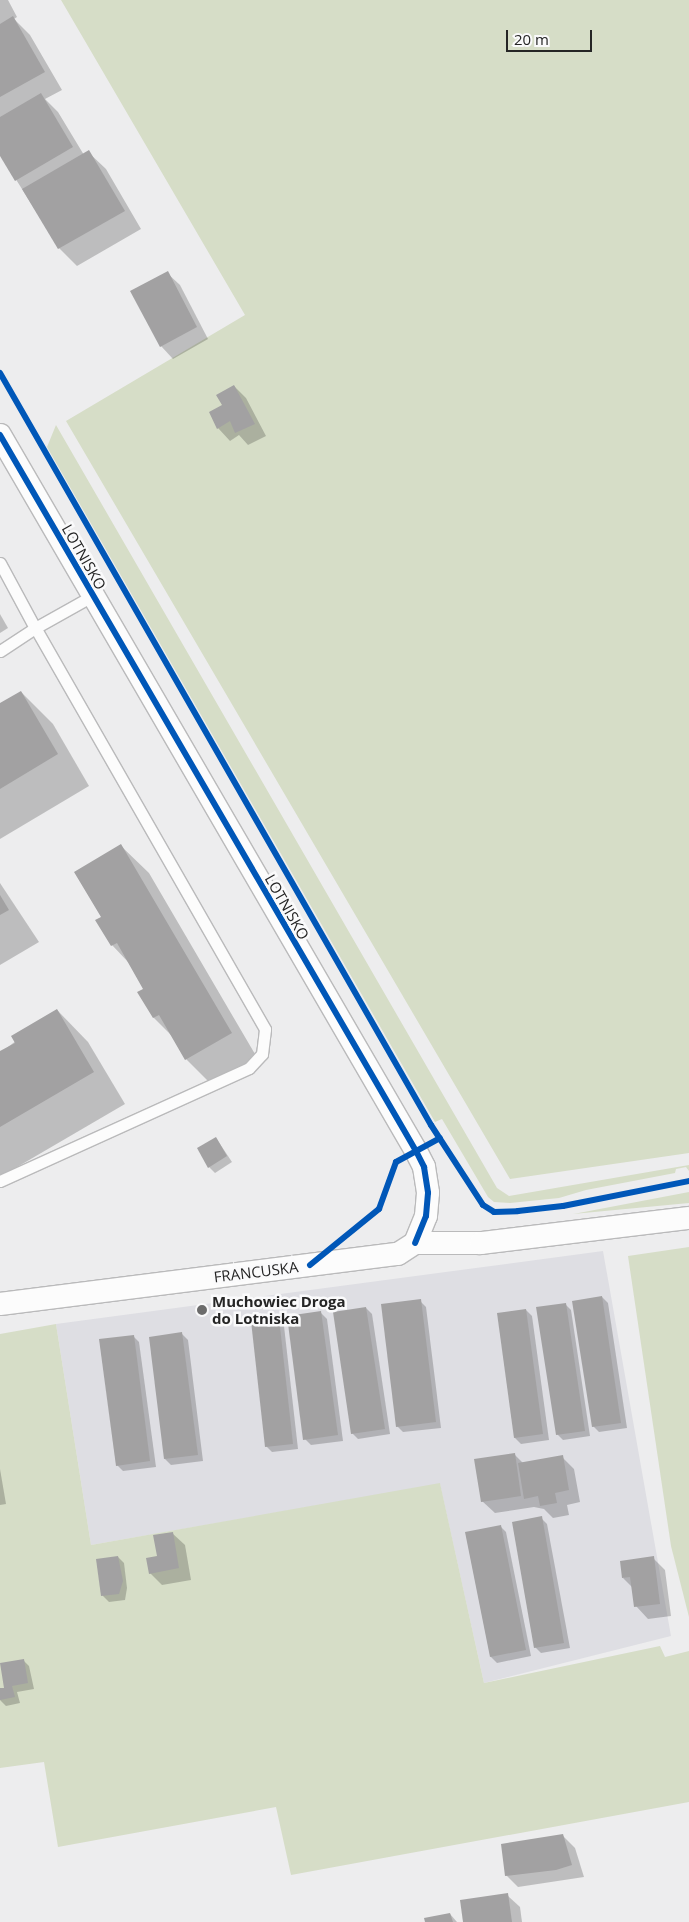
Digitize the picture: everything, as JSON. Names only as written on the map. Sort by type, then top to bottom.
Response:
[{"type":"street","name":"LOTNISKO","points":[[0,435],[416,1151],[424,1168],[428,1192],[426,1216],[415,1243]]},
{"type":"street","name":"FRANCUSKA","points":[[0,1304],[398,1254],[415,1243],[481,1243],[689,1218]]},
{"type":"lane","points":[[0,563],[35,628],[265,1029],[262,1054],[248,1068],[0,1181]]},
{"type":"lane","points":[[0,651],[35,628],[92,596]]},
{"type":"shaded area","points":[[603,1251],[671,1636],[484,1683],[440,1484],[91,1545],[56,1324]]},
{"type":"green space","points":[[61,0],[689,0],[689,1153],[510,1179],[66,421],[245,315]]},
{"type":"green space","points":[[56,425],[497,1188],[509,1196],[689,1165],[689,1171],[686,1167],[676,1169],[675,1173],[586,1190],[559,1198],[510,1203],[494,1202],[488,1197],[442,1119],[435,1122],[47,447]]},
{"type":"green space","points":[[689,1192],[689,1203],[573,1214],[584,1212]]},
{"type":"green space","points":[[689,1247],[689,1617],[671,1546],[628,1256]]},
{"type":"green space","points":[[56,1324],[91,1545],[440,1483],[484,1683],[660,1646],[665,1657],[689,1651],[689,1802],[291,1875],[276,1807],[58,1847],[44,1762],[0,1768],[0,1334]]},
{"type":"building","points":[[13,16],[45,72],[0,97],[0,24]]},
{"type":"building","points":[[41,93],[73,147],[15,181],[0,156],[0,117]]},
{"type":"building","points":[[89,150],[125,211],[58,249],[22,189]]},
{"type":"building","points":[[168,271],[197,327],[160,347],[130,291]]},
{"type":"building","points":[[234,385],[255,424],[235,433],[230,421],[217,429],[209,412],[222,405],[216,395]]},
{"type":"building","points":[[21,691],[58,754],[0,789],[0,703]]},
{"type":"building","points":[[121,844],[232,1033],[185,1060],[159,1015],[153,1018],[137,992],[143,989],[117,943],[111,946],[95,920],[101,917],[74,872]]},
{"type":"building","points":[[0,895],[9,910],[0,915]]},
{"type":"building","points":[[57,1009],[94,1072],[0,1127],[0,1051],[15,1043],[11,1036]]},
{"type":"building","points":[[216,1137],[227,1156],[208,1168],[197,1148]]},
{"type":"building","points":[[602,1296],[621,1423],[592,1427],[572,1301]]},
{"type":"building","points":[[421,1299],[436,1422],[396,1427],[381,1304]]},
{"type":"building","points":[[566,1303],[585,1431],[556,1435],[536,1307]]},
{"type":"building","points":[[366,1307],[385,1429],[351,1434],[333,1312]]},
{"type":"building","points":[[526,1309],[543,1434],[514,1438],[497,1313]]},
{"type":"building","points":[[321,1311],[338,1435],[303,1440],[287,1316]]},
{"type":"building","points":[[279,1318],[293,1444],[265,1447],[251,1321]]},
{"type":"building","points":[[182,1332],[198,1455],[164,1459],[149,1337]]},
{"type":"building","points":[[134,1335],[150,1461],[116,1466],[99,1339]]},
{"type":"building","points":[[515,1453],[521,1496],[481,1502],[474,1459]]},
{"type":"building","points":[[563,1455],[569,1490],[555,1493],[557,1503],[540,1506],[538,1496],[524,1499],[518,1463]]},
{"type":"building","points":[[542,1516],[564,1643],[534,1648],[512,1522]]},
{"type":"building","points":[[501,1525],[526,1650],[490,1657],[465,1532]]},
{"type":"building","points":[[173,1532],[179,1568],[149,1574],[146,1558],[157,1556],[153,1535]]},
{"type":"building","points":[[118,1556],[123,1581],[119,1594],[101,1596],[96,1559]]},
{"type":"building","points":[[654,1556],[660,1604],[634,1607],[630,1577],[622,1578],[620,1561]]},
{"type":"building","points":[[24,1659],[28,1683],[12,1686],[15,1697],[0,1700],[0,1688],[4,1688],[0,1663]]},
{"type":"building","points":[[563,1834],[572,1865],[556,1870],[505,1876],[501,1844]]},
{"type":"building","points":[[508,1893],[512,1922],[463,1922],[460,1900]]},
{"type":"building","points":[[450,1913],[453,1922],[425,1922],[424,1918]]},
{"type":"cycle path","points":[[0,373],[431,1125],[483,1205],[494,1212],[563,1206],[689,1181]]},
{"type":"cycle path","points":[[0,435],[416,1151],[424,1167],[428,1193],[426,1216],[415,1243]]},
{"type":"cycle path","points":[[310,1265],[379,1209],[396,1162],[440,1138]]},
{"type":"place","name":"Muchowiec Droga do Lotniska","points":[[202,1310]]}]
